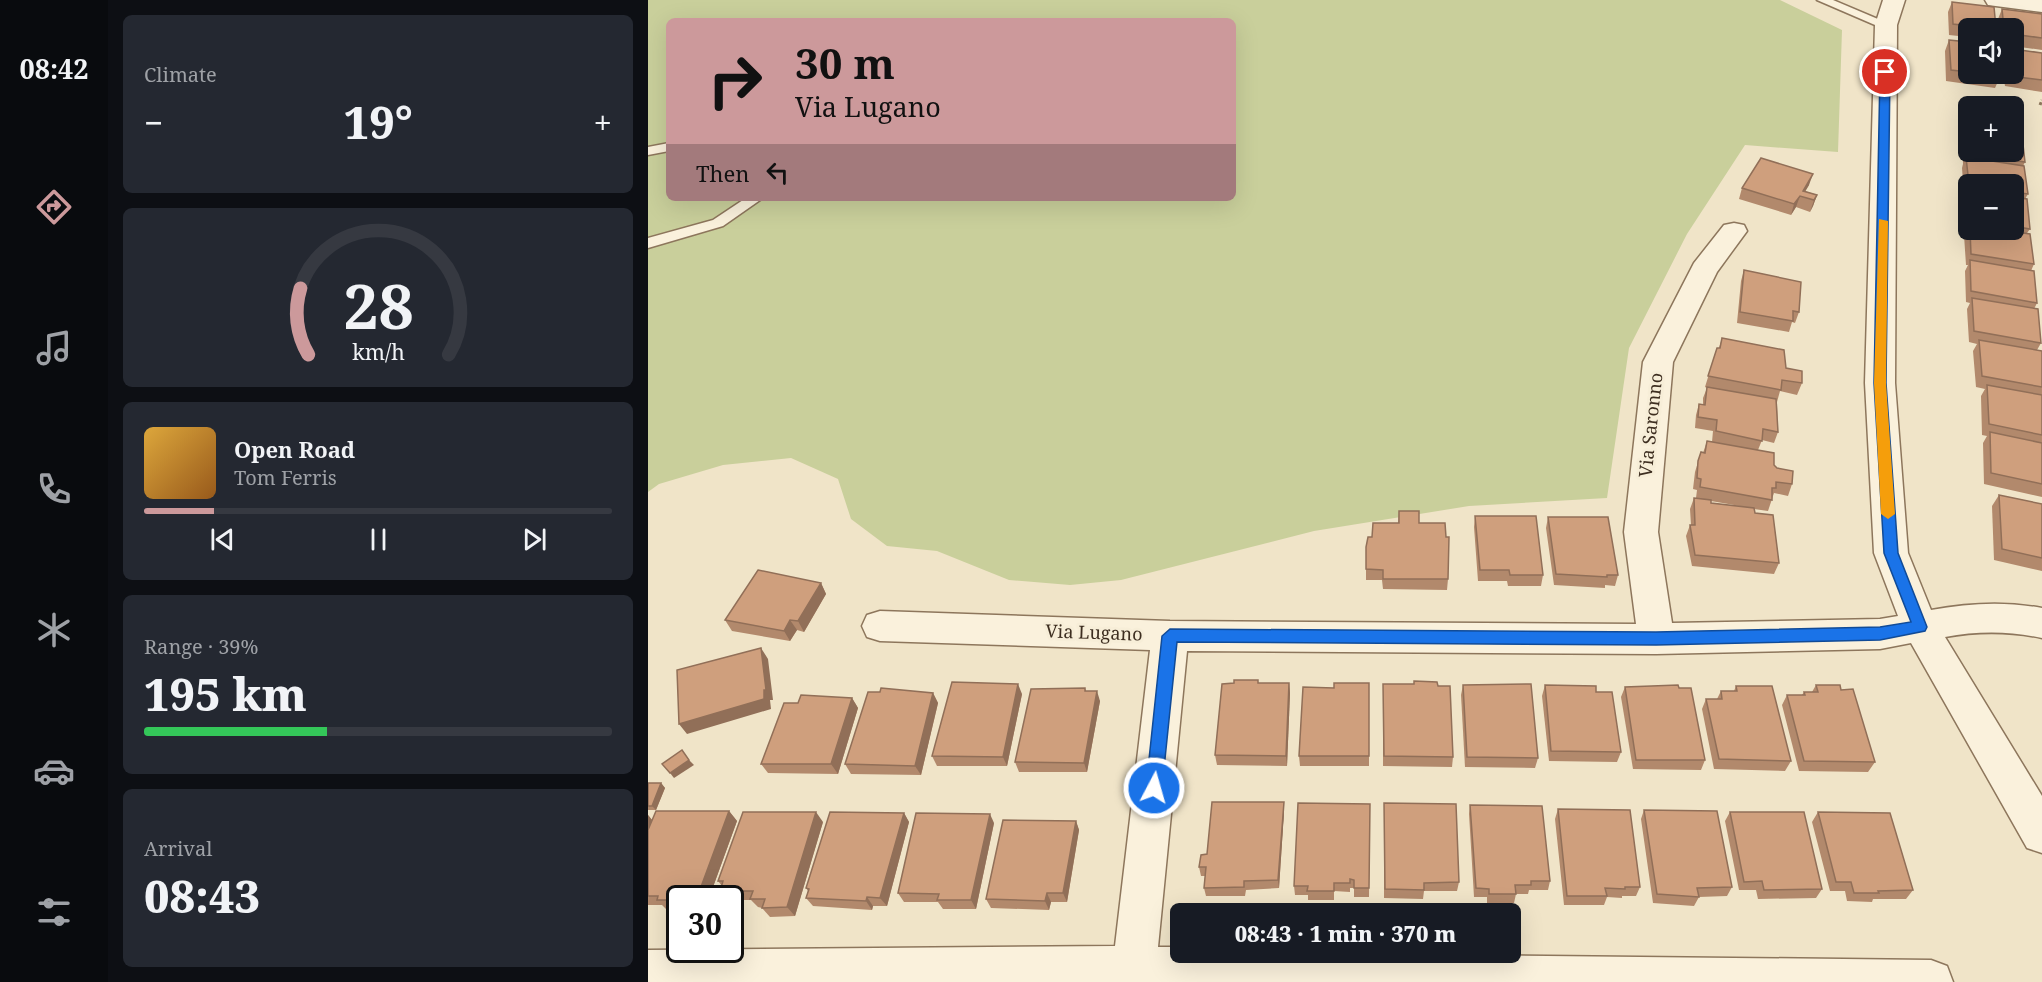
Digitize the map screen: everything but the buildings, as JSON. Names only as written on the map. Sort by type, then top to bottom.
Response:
[{"type":"street","points":[[1996,0],[2042,6]]},
{"type":"street","points":[[1890,12],[1880,383],[1891,553],[1920,627],[2042,834]]},
{"type":"street","name":"Via Saronno","points":[[1656,639],[1641,532],[1658,362],[1704,269],[1734,231]]},
{"type":"street","name":"Via Lugano","points":[[880,626],[1170,636],[1656,639],[1880,634],[1973,616],[2022,619],[2042,623]]},
{"type":"street","points":[[1134,968],[1170,636]]},
{"type":"street","points":[[648,972],[1134,968],[1447,980],[1810,978],[1931,982]]},
{"type":"lane","points":[[1823,0],[1890,12]]},
{"type":"lane","points":[[648,151],[666,148]]},
{"type":"lane","points":[[648,243],[718,223],[751,201]]},
{"type":"green space","points":[[648,0],[1780,0],[1842,30],[1838,152],[1745,145],[1687,234],[1629,348],[1607,498],[1469,506],[1314,531],[1121,580],[1070,585],[1009,580],[937,551],[887,546],[851,519],[838,479],[791,458],[723,465],[659,484],[648,492]]},
{"type":"slow traffic","points":[[1883,221],[1880,383],[1888,514]]},
{"type":"route","points":[[1154,788],[1170,636],[1656,639],[1880,634],[1920,627],[1891,553],[1880,383],[1885,72]]}]
